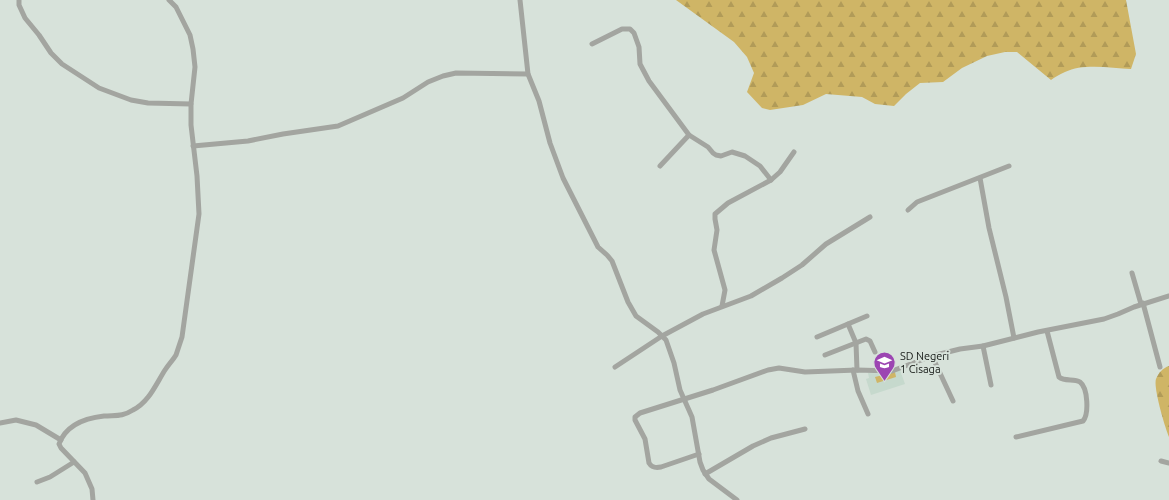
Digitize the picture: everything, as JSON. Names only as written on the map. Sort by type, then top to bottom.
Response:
[{"type":"street","points":[[19,0],[19,5],[25,18],[51,53],[62,64],[99,88],[131,100],[148,103],[191,104]]},
{"type":"street","points":[[93,500],[89,479],[61,448],[59,444],[61,440],[73,426],[89,418],[121,416],[140,406],[156,386],[165,369],[175,356],[182,337],[199,214],[191,104],[195,67],[190,35],[176,7],[170,0]]},
{"type":"street","points":[[520,0],[528,74],[539,101],[550,143],[563,178],[598,247],[612,261],[633,313],[666,340],[680,390],[692,417],[700,462],[706,474],[709,479],[737,500]]},
{"type":"street","points":[[592,44],[622,29],[630,29],[634,33],[639,47],[640,64],[649,81],[689,135],[708,147],[716,155],[721,156],[732,152],[745,156],[760,166],[771,180]]},
{"type":"street","points":[[193,146],[248,141],[338,126],[403,98],[428,82],[456,73],[528,74]]},
{"type":"street","points":[[660,166],[689,135]]},
{"type":"street","points":[[722,306],[725,290],[715,255],[714,244],[716,214],[728,203],[771,180],[780,172],[794,152]]},
{"type":"street","points":[[908,210],[916,202],[1009,166]]},
{"type":"street","points":[[980,178],[988,228],[1006,297],[1014,338]]},
{"type":"street","points":[[615,367],[662,336],[710,311],[751,296],[782,278],[802,265],[826,244],[870,217]]},
{"type":"street","points":[[1132,273],[1160,366]]},
{"type":"street","points":[[699,454],[656,468],[651,466],[649,463],[645,439],[635,420],[636,415],[768,370],[779,368],[805,372],[855,370],[892,371],[932,356],[960,349],[983,346],[1104,318],[1169,296]]},
{"type":"street","points":[[817,337],[867,316]]},
{"type":"street","points":[[848,324],[856,343],[855,370],[858,391],[868,414]]},
{"type":"street","points":[[1016,437],[1083,421],[1086,414],[1087,404],[1083,386],[1079,382],[1062,379],[1059,377],[1047,331]]},
{"type":"street","points":[[825,355],[864,339],[870,341],[874,352]]},
{"type":"street","points":[[983,346],[991,385]]},
{"type":"street","points":[[932,356],[953,401]]},
{"type":"street","points":[[0,423],[16,420],[36,425],[61,440]]},
{"type":"street","points":[[706,474],[753,446],[771,438],[806,430]]},
{"type":"street","points":[[1161,461],[1169,462]]},
{"type":"street","points":[[37,482],[50,477],[74,462]]},
{"type":"shaded area","name":"SD Negeri 1 Cisaga","points":[[900,370],[905,384],[871,395],[866,379],[869,378],[868,373],[890,374]]},
{"type":"green space","points":[[676,0],[1126,0],[1136,54],[1131,69],[1089,67],[1072,69],[1051,80],[1017,52],[1005,52],[987,56],[962,68],[943,82],[920,83],[894,106],[875,104],[862,97],[826,94],[803,105],[770,110],[762,108],[747,92],[754,73],[747,57],[734,42]]},
{"type":"green space","points":[[1169,366],[1169,437],[1160,408],[1156,390],[1156,379],[1163,369]]},
{"type":"green space","points":[[895,372],[896,377],[877,383],[875,377]]},
{"type":"place","name":"SD Negeri 1 Cisaga","points":[[885,382]]}]
